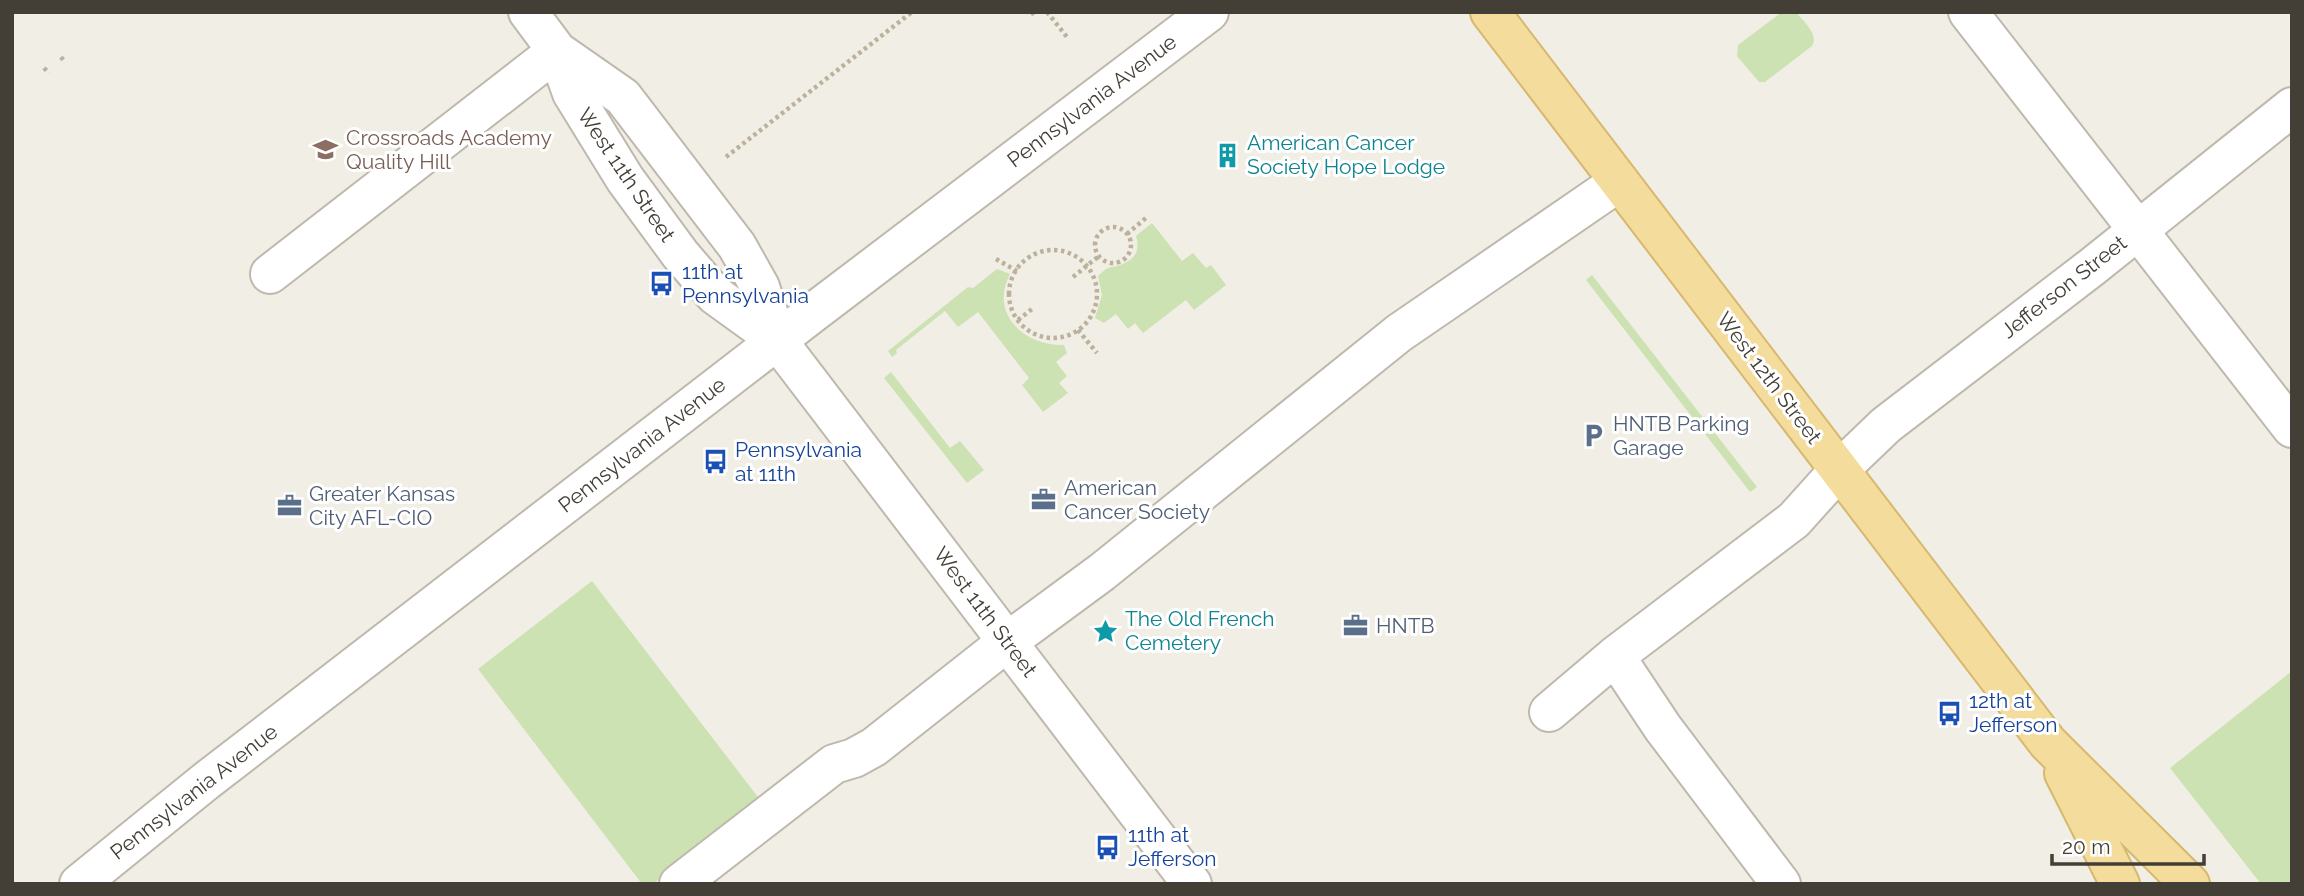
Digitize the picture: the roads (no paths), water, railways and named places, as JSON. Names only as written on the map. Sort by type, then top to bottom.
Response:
[{"type":"main road","name":"West 12th Street","points":[[1490,12],[2048,743],[2190,884]]},
{"type":"main road","name":"West 12th Street","points":[[2048,743],[2120,884]]},
{"type":"street","name":"West 11th Street","points":[[528,12],[557,51],[572,93],[625,179],[680,254],[715,295],[777,340],[1192,884]]},
{"type":"street","name":"Pennsylvania Avenue","points":[[79,884],[206,781],[777,340],[1209,12]]},
{"type":"street","points":[[1968,12],[2292,428]]},
{"type":"street","name":"West 11th Street","points":[[557,51],[623,97],[721,224],[761,287],[777,340]]},
{"type":"street","points":[[270,274],[557,51]]},
{"type":"street","name":"Jefferson Street","points":[[1549,712],[1615,656],[1794,520],[1839,470],[1886,425],[2292,107]]},
{"type":"street","points":[[679,884],[834,764],[854,758],[874,747],[1007,642],[1102,572],[1399,332],[1619,182]]},
{"type":"street","points":[[1615,656],[1663,727],[1781,884]]},
{"type":"place","name":"Crossroads Academy Quality Hill","points":[[326,150]]},
{"type":"place","name":"American Cancer Society Hope Lodge","points":[[1227,155]]},
{"type":"place","name":"11th at Pennsylvania","points":[[662,284]]},
{"type":"place","name":"HNTB Parking Garage","points":[[1593,436]]},
{"type":"place","name":"Pennsylvania at 11th","points":[[715,462]]},
{"type":"place","name":"American Cancer Society","points":[[1044,500]]},
{"type":"place","name":"Greater Kansas City AFL-CIO","points":[[289,506]]},
{"type":"place","name":"HNTB","points":[[1356,626]]},
{"type":"place","name":"The Old French Cemetery","points":[[1105,631]]},
{"type":"place","name":"12th at Jefferson","points":[[1949,713]]},
{"type":"place","name":"11th at Jefferson","points":[[1108,847]]}]
